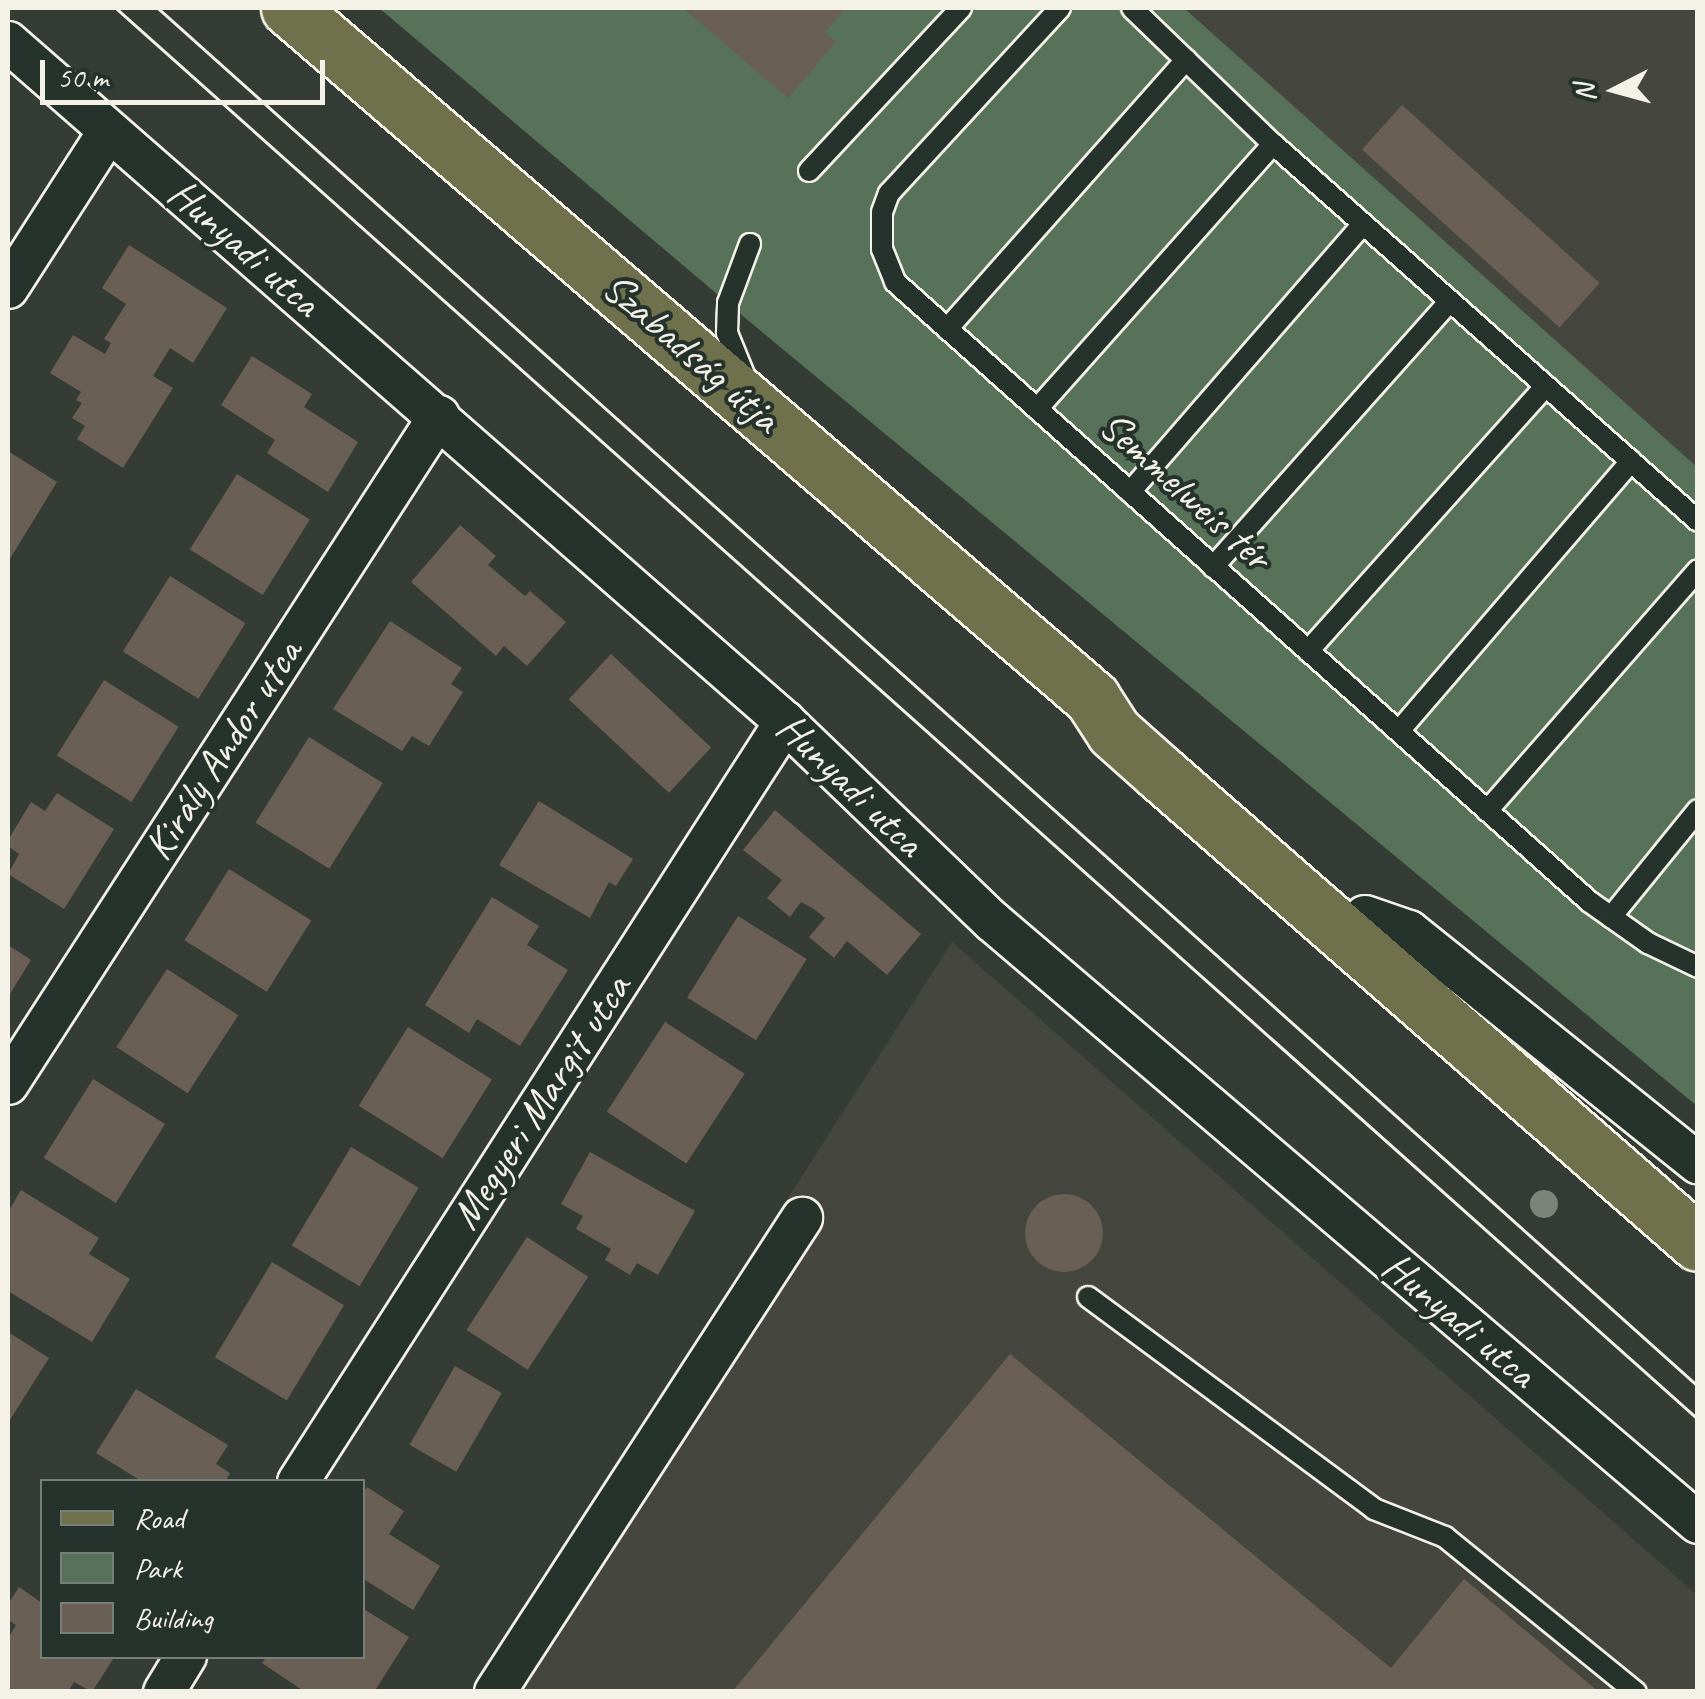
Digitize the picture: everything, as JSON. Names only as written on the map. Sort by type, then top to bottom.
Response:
[{"type":"main road","name":"Szabadság útja","points":[[289,8],[1092,698]]},
{"type":"main road","points":[[1092,698],[1114,732],[1698,1243]]},
{"type":"main road","points":[[1092,698],[1130,710],[1698,1206]]},
{"type":"street","name":"Hunyadi utca","points":[[8,42],[785,722],[992,922],[1698,1523]]},
{"type":"street","points":[[8,288],[108,132]]},
{"type":"street","name":"Király Andor utca","points":[[8,1084],[439,416]]},
{"type":"street","name":"Megyeri Margit utca","points":[[300,1479],[785,722]]},
{"type":"street","points":[[1160,773],[1182,813],[1698,1273]]},
{"type":"street","points":[[1365,916],[1409,931],[1698,1163]]},
{"type":"street","points":[[495,1692],[802,1218]]},
{"type":"street","points":[[164,1692],[184,1659]]},
{"type":"lane","points":[[808,170],[961,8]]},
{"type":"lane","name":"Semmelweis tér","points":[[1060,8],[889,193],[881,233],[887,265],[895,282],[1611,916],[1648,943],[1698,967]]},
{"type":"lane","points":[[1132,8],[1273,144],[1698,521]]},
{"type":"lane","points":[[946,329],[1186,60]]},
{"type":"lane","points":[[1037,409],[1273,144]]},
{"type":"lane","points":[[1130,492],[1363,224]]},
{"type":"lane","points":[[750,244],[733,280],[728,333],[735,360],[771,422]]},
{"type":"lane","points":[[1214,567],[1450,301]]},
{"type":"lane","points":[[1308,650],[1546,386]]},
{"type":"lane","points":[[1398,731],[1631,462]]},
{"type":"lane","points":[[1488,811],[1698,570]]},
{"type":"lane","points":[[1611,916],[1698,810]]},
{"type":"lane","points":[[1088,1297],[1374,1509],[1445,1537],[1636,1692]]},
{"type":"shaded area","points":[[1184,8],[1697,8],[1697,467],[1422,225]]},
{"type":"shaded area","points":[[952,942],[1697,1595],[1697,1691],[471,1692]]},
{"type":"green space","points":[[379,8],[1184,8],[1697,467],[1697,1106],[750,322]]},
{"type":"building","points":[[683,8],[846,8],[825,32],[836,42],[788,98]]},
{"type":"building","points":[[1402,105],[1600,283],[1560,328],[1362,150]]},
{"type":"building","points":[[129,245],[227,308],[193,363],[170,348],[153,376],[173,388],[123,468],[77,439],[85,426],[72,418],[82,403],[76,400],[81,392],[50,373],[73,335],[105,354],[111,343],[104,339],[126,304],[102,288]]},
{"type":"building","points":[[252,356],[312,394],[304,407],[358,442],[328,492],[267,453],[275,440],[221,405]]},
{"type":"building","points":[[8,451],[57,482],[8,562]]},
{"type":"building","points":[[237,474],[310,520],[263,595],[190,549]]},
{"type":"building","points":[[460,525],[496,556],[488,565],[525,596],[530,591],[566,622],[527,666],[504,646],[496,656],[411,582]]},
{"type":"building","points":[[170,576],[245,623],[198,699],[123,651]]},
{"type":"building","points":[[390,621],[462,668],[451,684],[463,692],[429,746],[412,736],[402,751],[333,709]]},
{"type":"building","points":[[611,654],[711,747],[669,793],[569,699]]},
{"type":"building","points":[[104,680],[179,727],[131,802],[57,755]]},
{"type":"building","points":[[309,737],[383,783],[329,869],[255,823]]},
{"type":"building","points":[[57,793],[114,829],[64,909],[8,874],[19,854],[8,846],[8,840],[31,802],[45,811]]},
{"type":"building","points":[[539,801],[633,859],[616,886],[609,882],[590,918],[499,865]]},
{"type":"building","points":[[775,810],[921,934],[887,975],[847,941],[834,958],[809,937],[825,918],[814,909],[801,902],[790,917],[767,898],[782,880],[743,850]]},
{"type":"building","points":[[229,869],[311,920],[267,992],[184,940]]},
{"type":"building","points":[[492,897],[539,926],[527,945],[568,970],[520,1046],[477,1019],[469,1033],[425,1005]]},
{"type":"building","points":[[738,916],[807,959],[756,1040],[687,997]]},
{"type":"building","points":[[8,945],[31,960],[8,997]]},
{"type":"building","points":[[167,969],[238,1015],[188,1093],[116,1047]]},
{"type":"building","points":[[665,1022],[745,1074],[686,1163],[607,1112]]},
{"type":"building","points":[[408,1027],[492,1079],[443,1158],[359,1106]]},
{"type":"building","points":[[93,1079],[165,1124],[116,1203],[44,1158]]},
{"type":"building","points":[[351,1147],[419,1188],[359,1286],[292,1246]]},
{"type":"building","points":[[590,1152],[695,1211],[658,1275],[637,1263],[630,1275],[605,1260],[611,1249],[576,1229],[583,1216],[561,1204]]},
{"type":"building","points":[[21,1190],[99,1238],[89,1254],[130,1279],[92,1342],[8,1291],[8,1212]]},
{"type":"building","points":[[1056,1194],[1072,1194],[1097,1211],[1103,1233],[1097,1255],[1086,1266],[1072,1272],[1056,1272],[1031,1255],[1025,1241],[1025,1225],[1042,1200]]},
{"type":"building","points":[[527,1237],[588,1277],[528,1370],[467,1330]]},
{"type":"building","points":[[272,1262],[344,1305],[287,1400],[215,1357]]},
{"type":"building","points":[[8,1332],[49,1358],[8,1423]]},
{"type":"building","points":[[1010,1354],[1391,1668],[1464,1579],[1599,1692],[732,1692]]},
{"type":"building","points":[[455,1366],[502,1393],[456,1472],[410,1445]]},
{"type":"building","points":[[136,1389],[228,1445],[216,1464],[230,1473],[227,1479],[138,1479],[96,1453]]},
{"type":"building","points":[[367,1487],[404,1511],[389,1534],[440,1566],[413,1610],[365,1580]]},
{"type":"building","points":[[19,1587],[40,1602],[40,1659],[113,1659],[92,1692],[74,1682],[68,1692],[15,1692],[8,1687],[8,1638],[16,1625],[8,1620],[8,1604]]},
{"type":"building","points":[[365,1610],[409,1637],[374,1692],[305,1692],[262,1663],[265,1659],[365,1659]]},
{"type":"tram line","points":[[116,8],[1698,1419]]},
{"type":"tram line","points":[[158,8],[1698,1386]]}]
